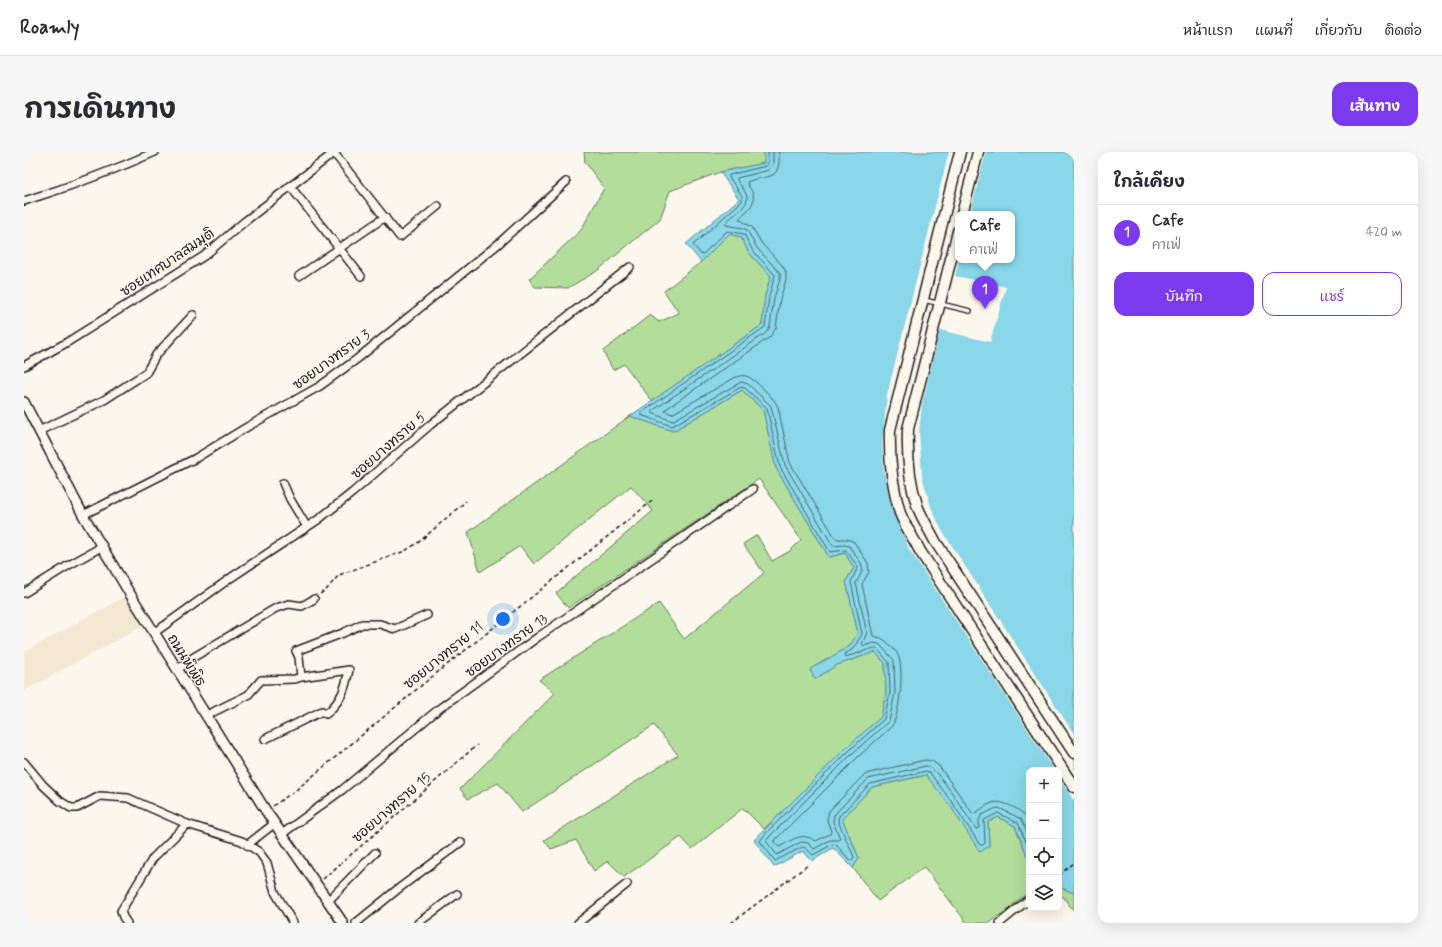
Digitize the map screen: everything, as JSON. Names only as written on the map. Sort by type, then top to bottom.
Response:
[{"type":"main road","points":[[960,152],[890,430],[889,452],[892,476],[901,514],[920,551],[1074,787]]},
{"type":"main road","points":[[963,211],[978,152]]},
{"type":"main road","points":[[955,243],[908,429],[907,449],[909,469],[917,506],[935,541],[1074,753]]},
{"type":"street","points":[[24,201],[59,190],[155,152]]},
{"type":"street","points":[[334,153],[400,236],[438,206]]},
{"type":"street","name":"ซอยเทศบาลสมมุติ","points":[[24,366],[66,343],[204,256],[244,222],[334,153]]},
{"type":"street","name":"ซอยบางทราย 3","points":[[83,515],[196,458],[320,386],[369,350],[497,245],[566,182]]},
{"type":"street","points":[[290,186],[361,276]]},
{"type":"street","points":[[298,276],[385,217]]},
{"type":"street","name":"ซอยบางทราย 5","points":[[154,633],[226,581],[306,527],[352,493],[430,425],[630,267]]},
{"type":"street","points":[[39,431],[104,400],[146,373],[156,355],[193,316]]},
{"type":"street","name":"ถนนพิพิธ","points":[[24,402],[83,515],[154,633],[266,811],[329,900],[343,923]]},
{"type":"street","points":[[283,483],[290,499],[306,527]]},
{"type":"street","name":"ซอยบางทราย 13","points":[[282,834],[342,790],[440,708],[538,637],[753,489]]},
{"type":"street","points":[[24,593],[69,564],[103,546]]},
{"type":"street","points":[[177,670],[194,657],[276,608],[289,604],[302,606],[314,599]]},
{"type":"street","points":[[301,677],[299,657],[296,651],[362,624],[380,624],[395,628],[427,615]]},
{"type":"street","points":[[208,718],[211,713],[248,695],[261,680],[295,679],[349,670],[345,690],[338,701],[326,714],[322,711],[265,739]]},
{"type":"street","points":[[24,762],[43,785],[60,801],[71,808],[77,808],[100,796],[128,798],[187,824],[242,841],[260,852],[268,863],[275,892],[293,923]]},
{"type":"street","points":[[247,845],[275,823]]},
{"type":"street","points":[[128,923],[123,917],[121,911],[142,874],[158,852],[187,824]]},
{"type":"street","points":[[356,923],[398,889],[461,842]]},
{"type":"street","points":[[329,900],[375,853]]},
{"type":"street","points":[[578,923],[627,884]]},
{"type":"street","points":[[418,923],[457,894]]},
{"type":"street","points":[[1000,923],[1026,901]]},
{"type":"lane","points":[[923,300],[970,310]]},
{"type":"path","points":[[314,599],[326,590],[338,575],[405,551],[419,542],[466,501]]},
{"type":"path","name":"ซอยบางทราย 11","points":[[266,811],[296,790],[428,680],[652,501]]},
{"type":"path","name":"ซอยบางทราย 15","points":[[317,884],[477,745]]},
{"type":"path","points":[[1062,873],[1074,863]]},
{"type":"path","points":[[731,923],[808,865]]},
{"type":"shaded area","points":[[130,594],[148,623],[24,691],[24,652]]},
{"type":"green space","points":[[584,152],[764,152],[765,163],[720,172],[670,191],[660,219],[597,271],[568,288],[535,287],[529,279],[581,230],[604,188],[585,162]]},
{"type":"green space","points":[[729,234],[741,237],[749,253],[771,276],[765,296],[762,325],[652,401],[624,364],[613,370],[603,351],[650,315],[659,322],[679,313],[664,291],[701,262]]},
{"type":"green space","points":[[742,390],[763,410],[776,468],[829,557],[845,553],[854,568],[846,581],[858,633],[850,646],[810,670],[815,679],[837,665],[875,652],[885,663],[886,693],[881,717],[764,829],[743,808],[692,849],[681,837],[624,877],[608,861],[594,871],[576,840],[551,849],[544,840],[678,755],[654,725],[522,812],[498,783],[468,799],[460,789],[555,693],[539,680],[659,603],[684,639],[764,573],[743,544],[757,535],[772,561],[790,551],[801,540],[759,479],[568,608],[556,593],[653,511],[631,486],[534,564],[520,546],[480,572],[468,532],[630,416],[673,431]]},
{"type":"green space","points":[[927,775],[951,807],[989,846],[988,822],[998,817],[1015,826],[1026,853],[1026,894],[990,923],[967,923],[924,867],[878,901],[853,868],[859,858],[842,819],[872,787]]},
{"type":"green space","points":[[1062,888],[1074,893],[1074,911],[1062,896]]},
{"type":"water","points":[[764,152],[1074,152],[1074,893],[1062,888],[1062,767],[1026,767],[1026,853],[1015,826],[998,817],[988,822],[989,846],[980,852],[951,807],[926,775],[872,787],[842,819],[859,858],[853,868],[833,848],[812,861],[803,851],[774,867],[754,840],[849,745],[881,717],[886,693],[885,663],[875,652],[837,665],[815,679],[810,669],[850,646],[858,633],[846,581],[854,568],[845,553],[829,557],[776,468],[763,410],[742,390],[673,431],[630,416],[762,325],[765,296],[771,276],[749,253],[741,237],[729,234],[701,262],[686,244],[739,199],[720,172],[764,163]]},
{"type":"pier","points":[[949,152],[986,152],[971,211],[955,211],[955,263],[958,263],[955,276],[1006,287],[990,342],[940,330],[922,404],[919,432],[922,476],[931,507],[941,529],[1074,734],[1074,801],[1062,783],[1062,767],[1052,767],[909,549],[890,502],[884,472],[882,443],[887,395]]},
{"type":"place","name":"Cafe","points":[[985,309]]}]
